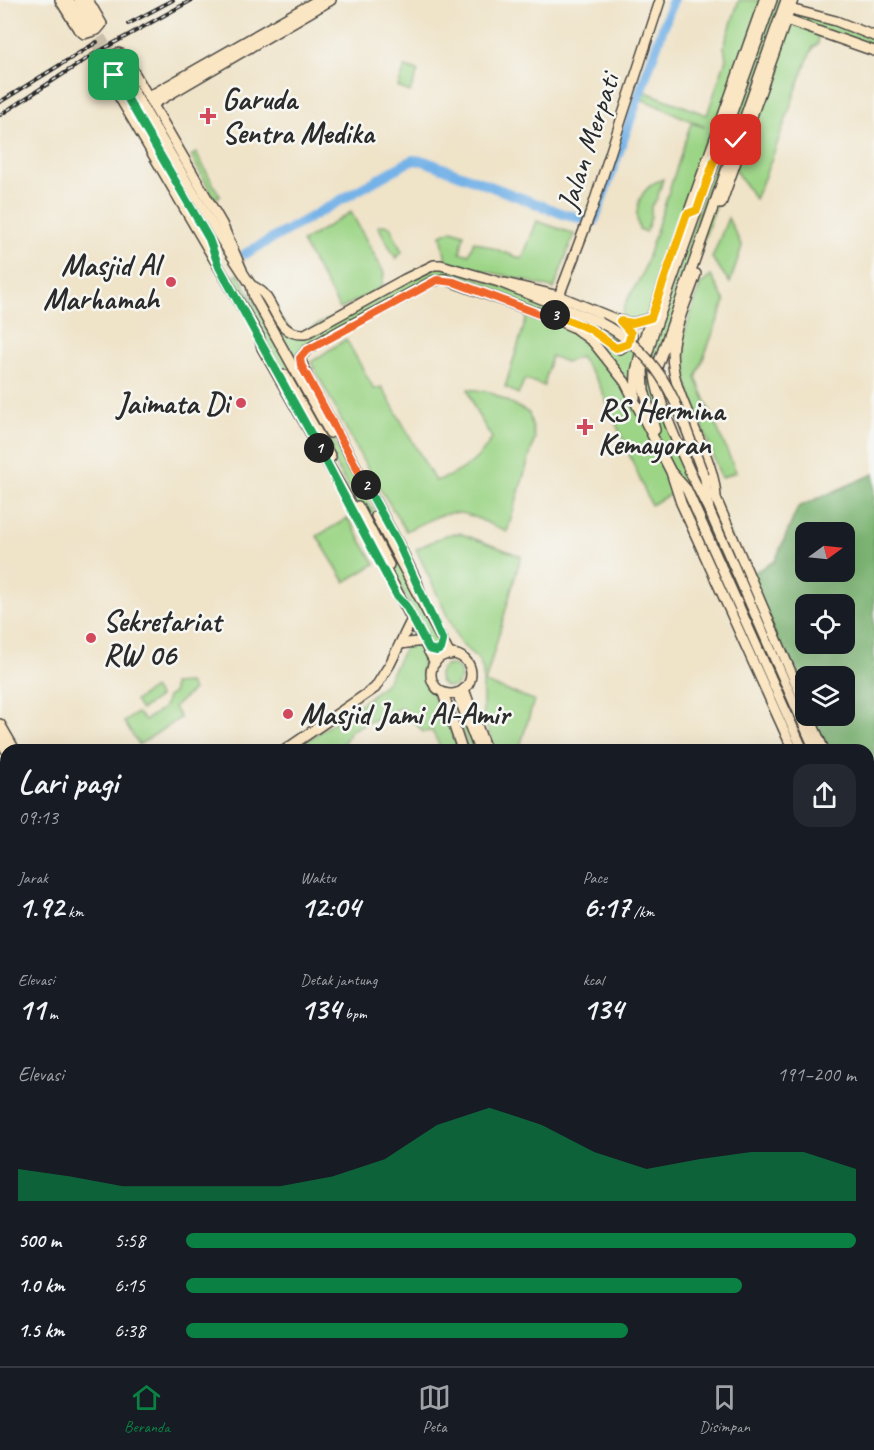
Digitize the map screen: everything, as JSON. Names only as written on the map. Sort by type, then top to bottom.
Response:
[{"type":"main road","points":[[60,0],[78,30],[84,34],[97,30],[102,24],[88,0]]},
{"type":"main road","points":[[69,0],[91,27],[79,0]]},
{"type":"main road","points":[[151,101],[318,0]]},
{"type":"main road","points":[[151,101],[331,0]]},
{"type":"main road","name":"Jalan Merpati","points":[[559,296],[592,209],[658,0]]},
{"type":"main road","points":[[658,444],[644,390],[643,370],[692,212],[758,12],[764,0]]},
{"type":"main road","points":[[634,400],[637,361],[651,318],[723,135],[772,0]]},
{"type":"main road","points":[[790,3],[786,20],[768,60],[712,219],[656,367],[655,382],[812,744]]},
{"type":"main road","points":[[790,3],[874,36]]},
{"type":"main road","points":[[716,497],[712,472],[682,397],[675,370],[673,345],[736,140],[790,3]]},
{"type":"main road","points":[[758,12],[761,26]]},
{"type":"main road","points":[[786,20],[874,51]]},
{"type":"main road","points":[[242,270],[226,231],[124,55],[118,53],[105,60],[103,69],[259,336],[262,348],[310,425],[397,596],[406,606],[435,663],[432,678],[436,687],[454,692],[483,744]]},
{"type":"main road","points":[[219,267],[209,239],[118,74],[242,270],[251,285],[254,297],[326,413],[398,543],[450,655]]},
{"type":"main road","points":[[723,135],[736,140]]},
{"type":"main road","points":[[251,285],[263,293],[285,329],[296,335],[305,334],[434,265],[448,266],[499,282],[534,288],[620,321],[633,323],[651,318]]},
{"type":"main road","points":[[423,601],[412,586],[316,407],[300,358],[308,349],[437,280],[454,282],[573,327],[593,342],[614,365],[672,473],[681,504],[790,744]]},
{"type":"main road","points":[[499,282],[513,290],[610,327],[645,354],[666,383],[795,683]]},
{"type":"main road","points":[[539,314],[549,314],[578,323],[620,349],[628,344],[632,336],[620,321]]},
{"type":"main road","points":[[316,407],[326,413]]},
{"type":"main road","points":[[672,473],[687,490],[799,744]]},
{"type":"main road","points":[[705,477],[709,510]]},
{"type":"main road","points":[[294,744],[375,688],[412,619]]},
{"type":"main road","points":[[400,644],[426,645],[440,650],[443,641]]},
{"type":"main road","points":[[767,643],[789,670]]},
{"type":"main road","points":[[435,663],[450,655],[462,657],[470,667],[471,679],[454,692]]},
{"type":"main road","points":[[454,692],[461,744]]},
{"type":"main road","points":[[454,692],[467,744]]},
{"type":"main road","points":[[454,692],[476,744]]},
{"type":"main road","points":[[0,724],[12,744]]},
{"type":"main road","points":[[813,726],[821,744]]},
{"type":"green space","points":[[739,0],[764,0],[651,318],[620,321],[626,302],[642,275],[691,123],[705,127],[639,98],[643,91],[707,115],[726,59],[724,46]]},
{"type":"green space","points":[[772,0],[786,0],[655,382],[702,497],[705,479],[795,684],[795,703],[788,692],[778,697],[687,490],[676,491],[651,505],[598,382],[580,357],[566,362],[551,356],[544,386],[525,379],[518,394],[505,387],[529,310],[444,279],[302,354],[306,390],[381,524],[443,647],[432,651],[375,535],[268,345],[259,336],[227,280],[238,274],[271,330],[251,285],[296,335],[441,265],[576,313],[640,350],[635,400],[657,441],[643,370]]},
{"type":"green space","points":[[790,9],[874,36],[874,50],[819,31],[818,44],[813,47],[805,66],[771,162],[755,199],[734,169]]},
{"type":"green space","points":[[405,67],[418,71],[410,92],[398,87]]},
{"type":"green space","points":[[196,153],[220,196],[215,199],[191,156]]},
{"type":"green space","points":[[663,179],[657,199],[651,206],[651,217],[646,232],[639,229],[637,221],[640,199],[649,187]]},
{"type":"green space","points":[[351,212],[384,273],[382,287],[340,309],[302,242]]},
{"type":"green space","points":[[728,218],[742,246],[730,283],[712,258]]},
{"type":"green space","points":[[537,221],[574,234],[554,289],[446,260],[441,235],[452,230],[464,234],[460,253],[469,254],[474,241],[522,259]]},
{"type":"green space","points":[[378,226],[390,226],[402,252],[396,259]]},
{"type":"green space","points":[[711,276],[725,301],[696,378],[736,472],[721,478],[687,384],[684,335],[700,285]]},
{"type":"green space","points":[[346,339],[374,389],[382,387],[435,481],[453,475],[468,466],[492,438],[475,410],[468,389],[490,392],[529,413],[535,438],[507,532],[477,518],[457,513],[437,517],[406,531],[362,459],[311,362]]},
{"type":"green space","points":[[874,474],[874,744],[822,744],[814,726],[855,726],[855,666],[795,666],[795,683],[749,575],[775,561],[798,507]]},
{"type":"green space","points":[[348,518],[375,564],[345,582],[317,536]]},
{"type":"green space","points":[[459,533],[521,556],[485,683],[534,700],[521,744],[493,744],[483,715],[483,670],[478,659],[460,643],[416,549],[446,535]]},
{"type":"green space","points":[[415,643],[423,659],[422,673],[457,744],[439,744],[432,731],[423,732],[402,707],[351,730],[341,744],[303,744],[367,699],[387,682],[405,647]]},
{"type":"green space","points":[[450,665],[458,668],[461,676],[458,684],[450,687],[442,684],[439,676],[442,668]]},
{"type":"green space","points":[[189,683],[193,690],[174,707],[180,718],[138,744],[124,722],[137,713],[145,720],[164,708],[167,697],[173,693],[173,684]]},
{"type":"green space","points":[[153,688],[159,697],[141,710],[135,701]]},
{"type":"green space","points":[[450,694],[454,694],[480,744],[467,744]]},
{"type":"green space","points":[[809,726],[811,726],[820,744]]},
{"type":"waterway","points":[[245,254],[412,160],[424,161],[566,215],[594,221],[673,0]]},
{"type":"tunnel","points":[[94,25],[122,72]]},
{"type":"tunnel","points":[[87,29],[114,75]]},
{"type":"railway","points":[[128,24],[173,0]]},
{"type":"railway","points":[[0,115],[94,54],[192,0]]},
{"type":"railway","points":[[0,102],[97,42]]},
{"type":"place","name":"Garuda Sentra Medika","points":[[208,116]]},
{"type":"place","name":"Masjid Al Marhamah","points":[[171,282]]},
{"type":"place","name":"Jaimata Di","points":[[241,403]]},
{"type":"place","name":"RS Hermina Kemayoran","points":[[585,427]]},
{"type":"place","name":"Sekretariat RW 06","points":[[91,638]]},
{"type":"place","name":"Masjid Jami Al-Amir","points":[[288,714]]},
{"type":"route","points":[[114,75],[215,250],[219,267],[353,508],[397,596],[406,606],[429,649],[434,652],[441,649],[443,641],[423,601],[417,582],[309,381],[301,365],[302,354],[341,330],[390,306],[433,281],[444,279],[539,314],[549,314],[578,323],[616,348],[623,348],[630,342],[632,336],[630,330],[620,321],[640,323],[651,318],[687,214],[697,210],[723,135],[736,140]]}]
